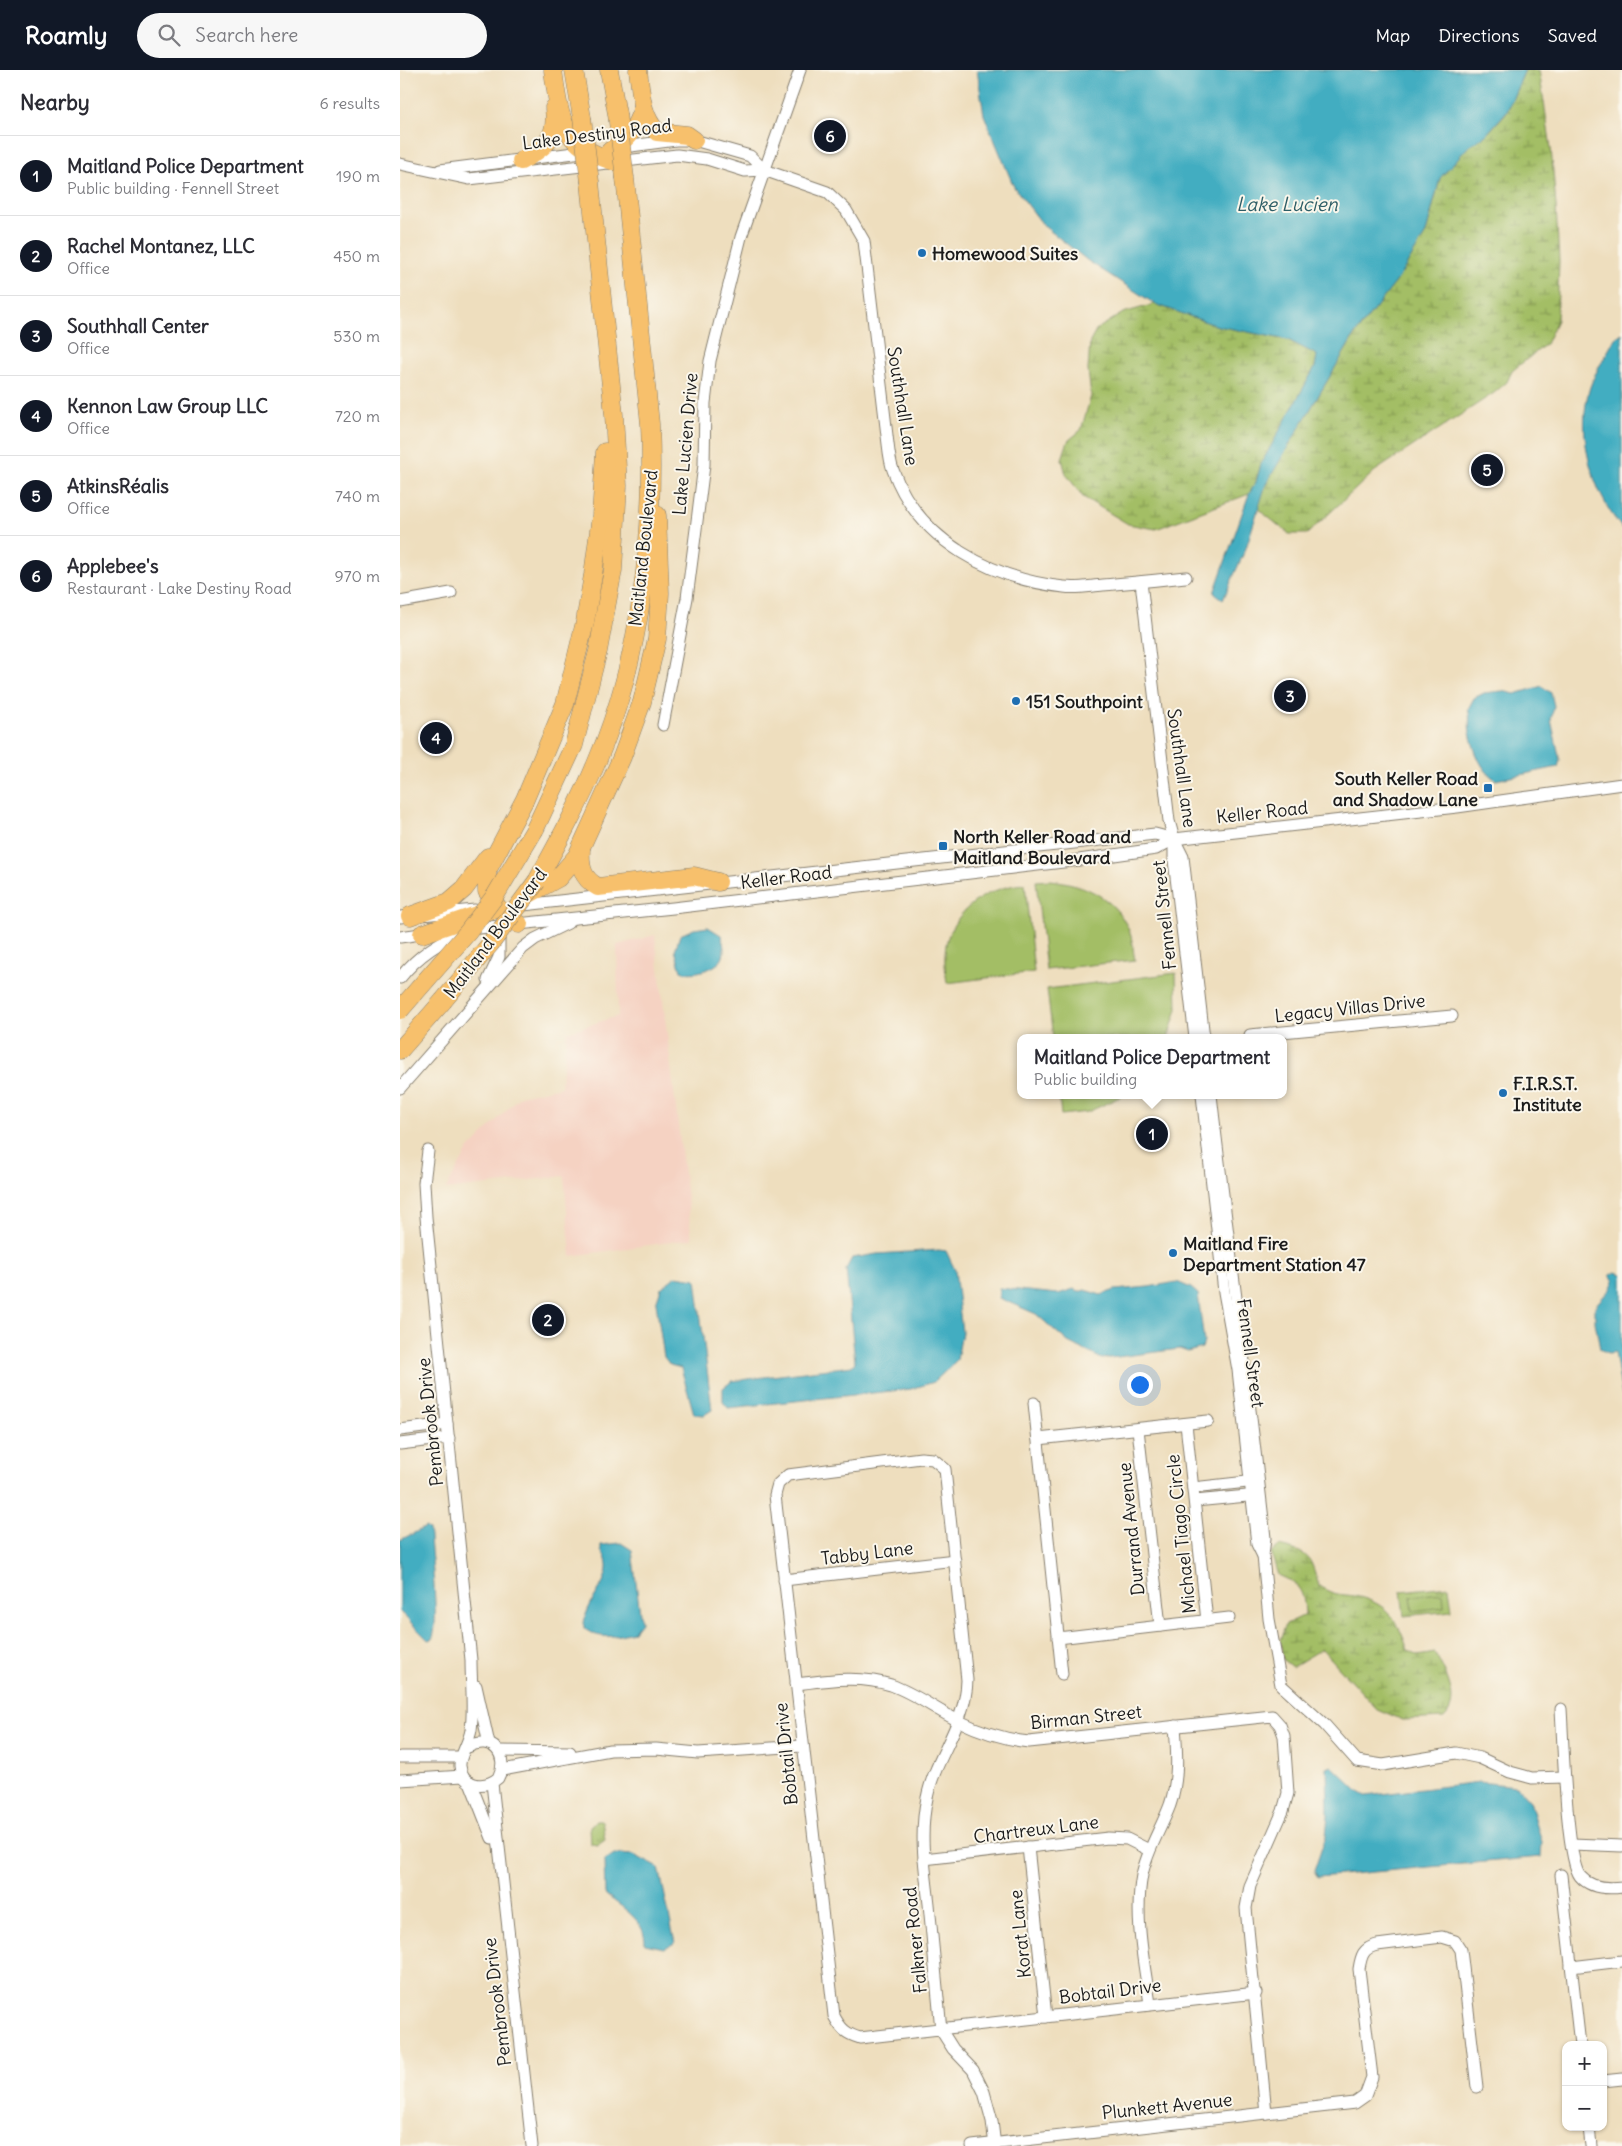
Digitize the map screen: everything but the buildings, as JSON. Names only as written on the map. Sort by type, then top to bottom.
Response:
[{"type":"highway","points":[[522,161],[545,146],[555,125],[549,70]]},
{"type":"highway","points":[[553,70],[561,119],[570,134],[599,161],[630,136],[643,107]]},
{"type":"highway","name":"Maitland Boulevard","points":[[400,1010],[468,932],[495,896],[535,829],[574,745],[598,650],[613,570],[618,486],[606,331],[599,161],[582,118],[574,70]]},
{"type":"highway","name":"Maitland Boulevard","points":[[400,1050],[492,943],[538,881],[572,816],[599,758],[620,694],[637,624],[648,524],[651,455],[625,178],[609,70]]},
{"type":"highway","points":[[615,70],[617,114]]},
{"type":"highway","points":[[638,70],[643,107],[651,126],[657,132],[686,135],[694,140]]},
{"type":"highway","points":[[493,913],[485,883],[487,871],[525,799],[565,704],[585,622],[602,516],[605,468],[606,331]]},
{"type":"highway","points":[[422,934],[493,913],[546,886],[558,878],[582,848],[622,757],[642,702],[657,639],[660,544],[651,455]]},
{"type":"highway","points":[[405,917],[449,902],[464,889],[500,844]]},
{"type":"highway","points":[[582,848],[581,869],[589,882],[598,887],[694,876],[718,882]]},
{"type":"highway","points":[[493,913],[519,924]]},
{"type":"street","points":[[764,170],[800,70]]},
{"type":"street","name":"Lake Destiny Road","points":[[427,172],[522,161],[599,161],[676,140],[694,140],[750,156],[764,170]]},
{"type":"street","name":"Lake Destiny Road","points":[[400,164],[427,172],[469,179],[599,161],[677,155],[707,159],[745,171],[764,170]]},
{"type":"street","name":"Southhall Lane","points":[[764,170],[827,192],[846,210],[864,241],[889,453],[893,470],[906,495],[927,525],[951,546],[978,563],[1002,573],[1066,587],[1186,577]]},
{"type":"street","name":"Lake Lucien Drive","points":[[663,725],[685,606],[696,529],[704,464],[705,403],[710,361],[741,237],[764,170]]},
{"type":"street","name":"Southhall Lane","points":[[1142,582],[1169,821],[1174,839]]},
{"type":"street","points":[[400,602],[451,593]]},
{"type":"street","name":"Keller Road","points":[[405,917],[493,913],[718,882],[1154,834],[1174,839],[1457,807],[1622,784]]},
{"type":"street","name":"Keller Road","points":[[519,924],[920,879],[1156,850],[1174,839]]},
{"type":"street","name":"Fennell Street","points":[[1174,839],[1195,1034]]},
{"type":"street","name":"Fennell Street","points":[[1174,839],[1183,857],[1204,1034]]},
{"type":"street","points":[[918,861],[920,879]]},
{"type":"street","points":[[742,880],[751,898]]},
{"type":"street","points":[[737,900],[742,880]]},
{"type":"street","points":[[472,1006],[495,969],[499,957],[499,929],[493,913]]},
{"type":"street","name":"Keller Road","points":[[400,937],[465,929],[493,913]]},
{"type":"street","points":[[400,1088],[523,948],[535,939],[577,918]]},
{"type":"street","points":[[400,978],[416,959],[431,947],[465,929]]},
{"type":"street","name":"Legacy Villas Drive","points":[[1261,1034],[1452,1016]]},
{"type":"street","name":"Fennell Street","points":[[1203,1099],[1210,1130],[1229,1292],[1246,1366],[1254,1481],[1265,1538],[1263,1556],[1269,1619],[1281,1685],[1325,1725],[1358,1761],[1383,1764],[1456,1753],[1480,1758],[1510,1772],[1532,1778],[1564,1777]]},
{"type":"street","name":"Fennell Street","points":[[1210,1130],[1211,1099]]},
{"type":"street","name":"Pembrook Drive","points":[[428,1151],[424,1183],[426,1217],[471,1660],[471,1729],[468,1747]]},
{"type":"street","points":[[1034,1403],[1062,1674]]},
{"type":"street","points":[[1038,1440],[1208,1421]]},
{"type":"street","points":[[400,1430],[447,1424]]},
{"type":"street","name":"Michael Tiago Circle","points":[[1058,1638],[1207,1621],[1186,1424]]},
{"type":"street","name":"Durrand Avenue","points":[[1138,1429],[1160,1626]]},
{"type":"street","points":[[400,1444],[449,1438]]},
{"type":"street","name":"Bobtail Drive","points":[[959,1722],[966,1698],[967,1680],[944,1469],[934,1459],[921,1458],[788,1475],[778,1484],[775,1495],[784,1580],[834,2016],[840,2027],[848,2035],[860,2038],[941,2030],[1150,2004],[1256,1994]]},
{"type":"street","points":[[1193,1488],[1254,1481]]},
{"type":"street","points":[[1218,1485],[1219,1498]]},
{"type":"street","points":[[1195,1501],[1256,1495]]},
{"type":"street","name":"Tabby Lane","points":[[784,1580],[955,1560]]},
{"type":"street","points":[[1207,1621],[1229,1618]]},
{"type":"street","name":"Pembrook Drive","points":[[471,1660],[489,1744]]},
{"type":"street","name":"Birman Street","points":[[796,1684],[844,1678],[890,1685],[916,1696],[959,1722],[1004,1738],[1029,1742],[1272,1716],[1284,1736],[1288,1793],[1283,1811],[1250,1886],[1246,1908],[1256,1994]]},
{"type":"street","points":[[1561,1709],[1564,1777],[1572,1844],[1579,1875],[1591,1885],[1610,1888],[1622,1887]]},
{"type":"street","name":"Falkner Road","points":[[959,1722],[940,1759],[927,1798],[922,1839],[941,2030],[953,2050],[973,2070],[984,2092],[992,2121],[994,2145]]},
{"type":"street","points":[[1150,2004],[1140,1928],[1139,1899],[1149,1850],[1175,1788],[1178,1762],[1175,1726]]},
{"type":"street","points":[[466,1779],[460,1765],[461,1758],[468,1747],[474,1743],[489,1744],[499,1751],[590,1752],[656,1749],[698,1753],[802,1746]]},
{"type":"street","points":[[400,1780],[466,1779],[478,1785],[492,1783],[502,1770],[503,1762],[499,1751]]},
{"type":"street","points":[[502,1770],[590,1752]]},
{"type":"street","points":[[400,1756],[461,1758]]},
{"type":"street","name":"Pembrook Drive","points":[[466,1779],[479,1801],[498,1854]]},
{"type":"street","name":"Pembrook Drive","points":[[492,1783],[498,1854],[532,2146]]},
{"type":"street","name":"Chartreux Lane","points":[[924,1859],[1108,1838],[1127,1839],[1149,1850]]},
{"type":"street","points":[[1572,1844],[1622,1846]]},
{"type":"street","name":"Korat Lane","points":[[1028,1847],[1046,2016]]},
{"type":"street","points":[[1561,1875],[1580,2041]]},
{"type":"street","name":"Plunkett Avenue","points":[[972,2146],[1354,2103],[1365,2096],[1372,2077],[1359,1969],[1361,1955],[1368,1947],[1377,1945],[1442,1937],[1455,1941],[1461,1950],[1477,2087]]},
{"type":"street","points":[[1571,1967],[1622,1961]]},
{"type":"street","points":[[1256,1994],[1266,2113]]},
{"type":"street","points":[[1607,2081],[1622,2079]]},
{"type":"street","points":[[1588,2131],[1590,2146]]},
{"type":"shaded area","points":[[655,935],[692,1239],[571,1256],[564,1176],[445,1190],[468,1150],[520,1096],[561,1087],[567,1032],[618,1016],[617,945]]},
{"type":"green space","points":[[1525,70],[1539,70],[1551,148],[1556,206],[1559,261],[1557,320],[1546,344],[1512,371],[1507,382],[1494,393],[1375,471],[1307,534],[1289,534],[1257,508],[1266,484],[1355,334],[1396,282],[1426,233],[1440,178],[1468,147],[1486,135],[1507,112]]},
{"type":"green space","points":[[1155,304],[1218,326],[1288,340],[1317,355],[1315,367],[1261,464],[1256,482],[1249,494],[1156,529],[1128,524],[1083,497],[1066,474],[1062,459],[1068,441],[1081,430],[1091,396],[1088,370],[1090,342],[1097,329],[1123,313]]},
{"type":"green space","points":[[1049,880],[1087,889],[1098,894],[1117,910],[1130,933],[1135,960],[1046,970],[1036,881]]},
{"type":"green space","points":[[1025,884],[1034,972],[947,983],[946,942],[960,915],[989,893]]},
{"type":"green space","points":[[1176,973],[1177,1009],[1169,1034],[1053,1034],[1047,989]]},
{"type":"green space","points":[[1059,1099],[1116,1099],[1088,1112],[1061,1115]]},
{"type":"green space","points":[[1279,1546],[1297,1551],[1307,1557],[1313,1567],[1319,1586],[1332,1593],[1359,1597],[1383,1607],[1394,1619],[1408,1650],[1418,1656],[1435,1653],[1447,1677],[1452,1695],[1452,1703],[1444,1718],[1403,1720],[1377,1709],[1322,1649],[1292,1667],[1283,1660],[1280,1640],[1286,1624],[1305,1615],[1302,1594],[1299,1589],[1296,1585],[1278,1575],[1271,1553]]},
{"type":"green space","points":[[1449,1586],[1452,1611],[1404,1616],[1401,1591]]},
{"type":"green space","points":[[1443,1593],[1444,1607],[1413,1611],[1411,1596]]},
{"type":"green space","points":[[596,1821],[602,1821],[605,1840],[598,1845],[591,1844],[590,1826]]},
{"type":"water","name":"Lake Lucien","points":[[977,70],[1525,70],[1507,111],[1486,135],[1468,147],[1440,178],[1426,233],[1396,282],[1355,334],[1266,484],[1246,548],[1223,600],[1214,593],[1249,494],[1256,482],[1261,464],[1315,367],[1317,355],[1288,340],[1218,326],[1155,304],[1088,261],[1044,226],[1014,187],[984,115]]},
{"type":"water","points":[[1622,333],[1622,528],[1602,497],[1595,480],[1589,461],[1584,423],[1592,381],[1615,338]]},
{"type":"water","points":[[1542,686],[1551,693],[1554,706],[1551,720],[1560,760],[1558,767],[1496,780],[1486,771],[1476,753],[1469,730],[1468,709],[1474,698],[1484,693],[1502,691],[1515,694]]},
{"type":"water","points":[[708,927],[721,935],[724,950],[722,959],[715,966],[703,971],[691,973],[681,971],[675,950],[680,935],[694,929]]},
{"type":"water","points":[[946,1251],[955,1270],[962,1332],[957,1360],[934,1382],[911,1389],[728,1408],[723,1402],[723,1388],[732,1381],[852,1366],[855,1362],[846,1269],[852,1258],[877,1254]]},
{"type":"water","points":[[1615,1272],[1622,1274],[1622,1395],[1615,1352],[1608,1353],[1600,1349],[1595,1322],[1595,1306],[1610,1289],[1614,1281],[1610,1275]]},
{"type":"water","points":[[676,1276],[696,1279],[712,1410],[704,1415],[694,1414],[681,1368],[670,1365],[664,1357],[656,1303],[661,1288]]},
{"type":"water","points":[[1177,1282],[1191,1288],[1198,1294],[1204,1342],[1202,1348],[1188,1352],[1179,1349],[1102,1359],[1068,1342],[1036,1314],[999,1298],[999,1288],[1058,1294],[1074,1289],[1078,1292],[1085,1290],[1101,1295],[1115,1290]]},
{"type":"water","points":[[426,1527],[429,1530],[430,1537],[435,1606],[434,1632],[432,1639],[428,1640],[400,1612],[400,1540]]},
{"type":"water","points":[[621,1543],[632,1550],[641,1622],[633,1632],[608,1636],[596,1635],[584,1628],[585,1618],[607,1569],[601,1545]]},
{"type":"water","points":[[1332,1766],[1359,1792],[1366,1796],[1479,1782],[1516,1786],[1530,1801],[1542,1842],[1541,1857],[1318,1877],[1314,1871],[1326,1836],[1328,1815],[1327,1768]]},
{"type":"water","points":[[614,1854],[634,1855],[659,1868],[675,1943],[664,1948],[645,1944],[644,1935],[637,1921],[605,1894],[604,1861]]},
{"type":"place","name":"Applebee's","points":[[830,136]]},
{"type":"place","name":"Homewood Suites","points":[[922,253]]},
{"type":"place","name":"AtkinsRéalis","points":[[1487,470]]},
{"type":"place","name":"Southhall Center","points":[[1290,696]]},
{"type":"place","name":"151 Southpoint","points":[[1016,701]]},
{"type":"place","name":"Kennon Law Group LLC","points":[[436,738]]},
{"type":"place","name":"South Keller Road and Shadow Lane","points":[[1488,788]]},
{"type":"place","name":"North Keller Road and Maitland Boulevard","points":[[943,846]]},
{"type":"place","name":"F.I.R.S.T. Institute","points":[[1503,1093]]},
{"type":"place","name":"Maitland Police Department","points":[[1152,1134]]},
{"type":"place","name":"Maitland Fire Department Station 47","points":[[1173,1253]]},
{"type":"place","name":"Rachel Montanez, LLC","points":[[548,1320]]}]
